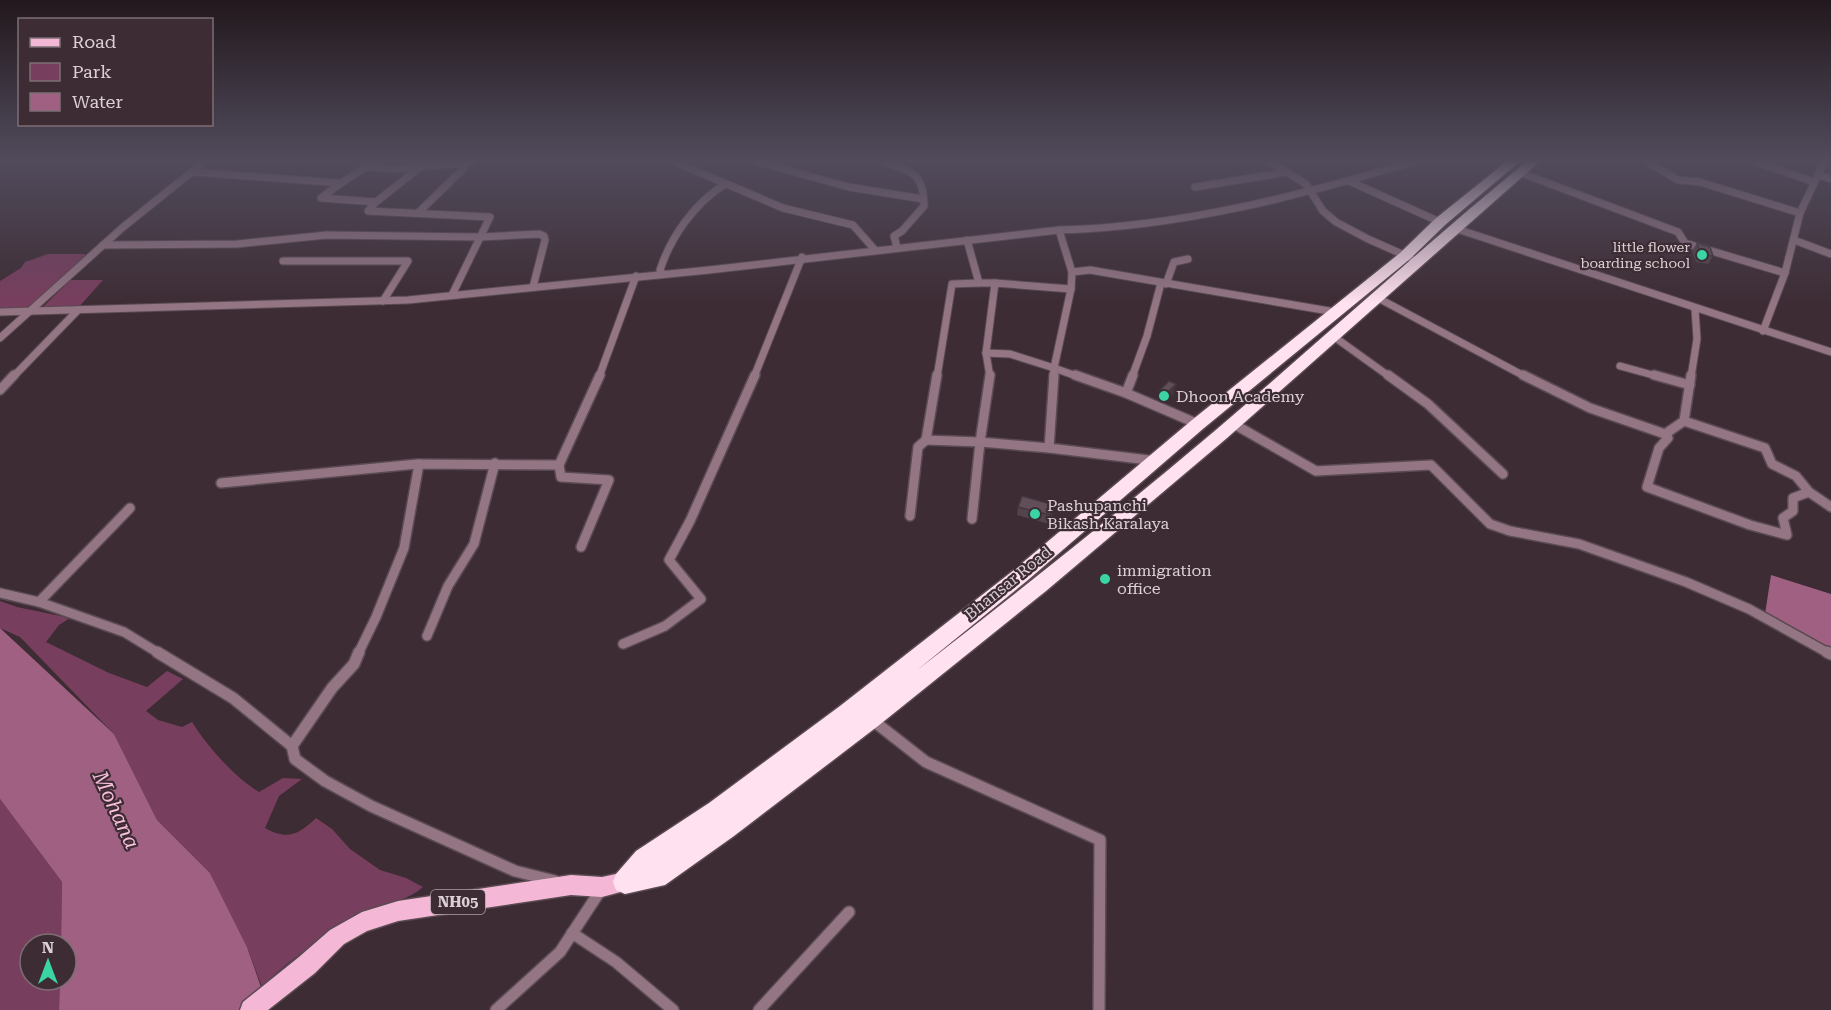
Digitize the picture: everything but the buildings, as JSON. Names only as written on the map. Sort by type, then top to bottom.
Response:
[{"type":"highway","name":"Bhansar Road","points":[[650,868],[726,828],[870,719],[1039,586],[1378,298],[1412,258],[1467,209]]},
{"type":"highway","name":"Bhansar Road","points":[[650,868],[717,811],[848,713],[1021,575],[1198,424],[1335,312],[1412,258]]},
{"type":"highway","name":"NH05","points":[[614,885],[650,868]]},
{"type":"main road","name":"NH05","points":[[251,1010],[307,965],[337,937],[362,922],[398,911],[571,885],[614,885]]},
{"type":"street","points":[[0,338],[145,209]]},
{"type":"street","points":[[370,209],[368,211],[489,217],[452,295]]},
{"type":"street","points":[[418,213],[422,209]]},
{"type":"street","points":[[662,273],[660,270],[662,257],[697,209]]},
{"type":"street","points":[[789,209],[801,214],[846,222],[854,226],[875,250]]},
{"type":"street","points":[[897,247],[894,236],[921,209]]},
{"type":"street","points":[[0,312],[383,301],[1059,230],[1099,229],[1232,209]]},
{"type":"street","points":[[1321,209],[1360,234],[1412,258]]},
{"type":"street","points":[[1412,209],[1447,225],[1695,309],[1831,352]]},
{"type":"street","points":[[1625,209],[1678,232],[1685,243],[1785,273]]},
{"type":"street","points":[[1788,209],[1800,213]]},
{"type":"street","points":[[1763,331],[1785,273],[1802,209]]},
{"type":"street","points":[[1049,448],[1054,368],[1071,289],[1072,272],[1059,230]]},
{"type":"street","points":[[103,245],[237,244],[327,235],[544,236],[545,240],[533,286]]},
{"type":"street","points":[[967,240],[979,283]]},
{"type":"street","points":[[1794,240],[1831,254]]},
{"type":"street","points":[[623,644],[681,618],[701,599],[669,560],[690,521],[750,388],[802,257]]},
{"type":"street","points":[[1126,393],[1164,284],[1174,262],[1188,260]]},
{"type":"street","points":[[283,261],[408,261],[383,301]]},
{"type":"street","points":[[1072,272],[1090,270],[1335,312]]},
{"type":"street","points":[[581,547],[609,480],[561,477],[559,465],[593,394],[636,276]]},
{"type":"street","points":[[910,516],[918,447],[926,440],[952,284],[995,283],[1071,289]]},
{"type":"street","points":[[972,519],[990,376],[987,353],[995,283]]},
{"type":"street","points":[[1378,298],[1558,394],[1590,408],[1665,434],[1668,438],[1659,448],[1647,487],[1750,525],[1787,535],[1783,518],[1793,511],[1793,498],[1809,492]]},
{"type":"street","points":[[1665,434],[1684,421],[1697,339],[1695,309]]},
{"type":"street","points":[[0,390],[78,310]]},
{"type":"street","points":[[1332,336],[1428,405],[1503,474]]},
{"type":"street","points":[[987,353],[1010,354],[1054,368],[1126,393],[1198,424]]},
{"type":"street","points":[[1620,366],[1690,385]]},
{"type":"street","points":[[1684,421],[1765,448],[1772,464],[1796,476],[1809,492],[1831,507]]},
{"type":"street","points":[[1232,423],[1316,471],[1371,470],[1431,465],[1490,524],[1502,530],[1562,538],[1722,596],[1760,614],[1831,654]]},
{"type":"street","points":[[926,440],[1049,448],[1156,461]]},
{"type":"street","points":[[427,636],[448,586],[474,543],[495,463]]},
{"type":"street","points":[[221,483],[294,479],[419,464],[559,465]]},
{"type":"street","points":[[292,746],[332,688],[354,664],[365,636],[376,617],[404,548],[419,464]]},
{"type":"street","points":[[39,602],[130,508]]},
{"type":"street","points":[[0,593],[39,602],[124,632],[233,698],[292,746],[295,759],[325,781],[371,806],[515,872],[571,885]]},
{"type":"street","points":[[870,719],[926,762],[1100,840],[1099,1010]]},
{"type":"street","points":[[496,1010],[560,952],[572,933],[614,885]]},
{"type":"street","points":[[759,1010],[849,912]]},
{"type":"street","points":[[572,933],[616,963],[673,1010]]},
{"type":"green space","points":[[48,254],[85,254],[86,258],[55,288],[26,308],[0,311],[0,281],[21,268],[25,262]]},
{"type":"green space","points":[[70,280],[103,280],[78,308],[41,309]]},
{"type":"green space","points":[[0,601],[17,607],[70,618],[59,625],[46,642],[109,673],[147,687],[167,671],[183,679],[146,711],[158,720],[182,727],[192,722],[222,760],[240,778],[259,792],[283,778],[302,779],[279,796],[265,828],[280,834],[293,834],[316,818],[332,829],[350,849],[380,870],[406,878],[423,887],[412,895],[373,911],[328,935],[287,964],[262,987],[247,947],[210,873],[157,820],[114,734],[20,637],[0,628]]},
{"type":"green space","points":[[0,799],[62,882],[61,932],[18,932],[18,992],[60,992],[59,1010],[0,1010]]},
{"type":"water","points":[[1771,575],[1831,594],[1831,648],[1765,614]]},
{"type":"water","name":"Mohana","points":[[0,628],[114,734],[157,820],[210,873],[247,947],[269,1010],[59,1010],[60,992],[78,992],[78,932],[61,932],[62,882],[0,799]]},
{"type":"place","name":"little flower boarding school","points":[[1702,255]]},
{"type":"place","name":"Dhoon Academy","points":[[1164,396]]},
{"type":"place","name":"Pashupanchi Bikash Karalaya","points":[[1035,514]]},
{"type":"place","name":"immigration office","points":[[1105,579]]}]
